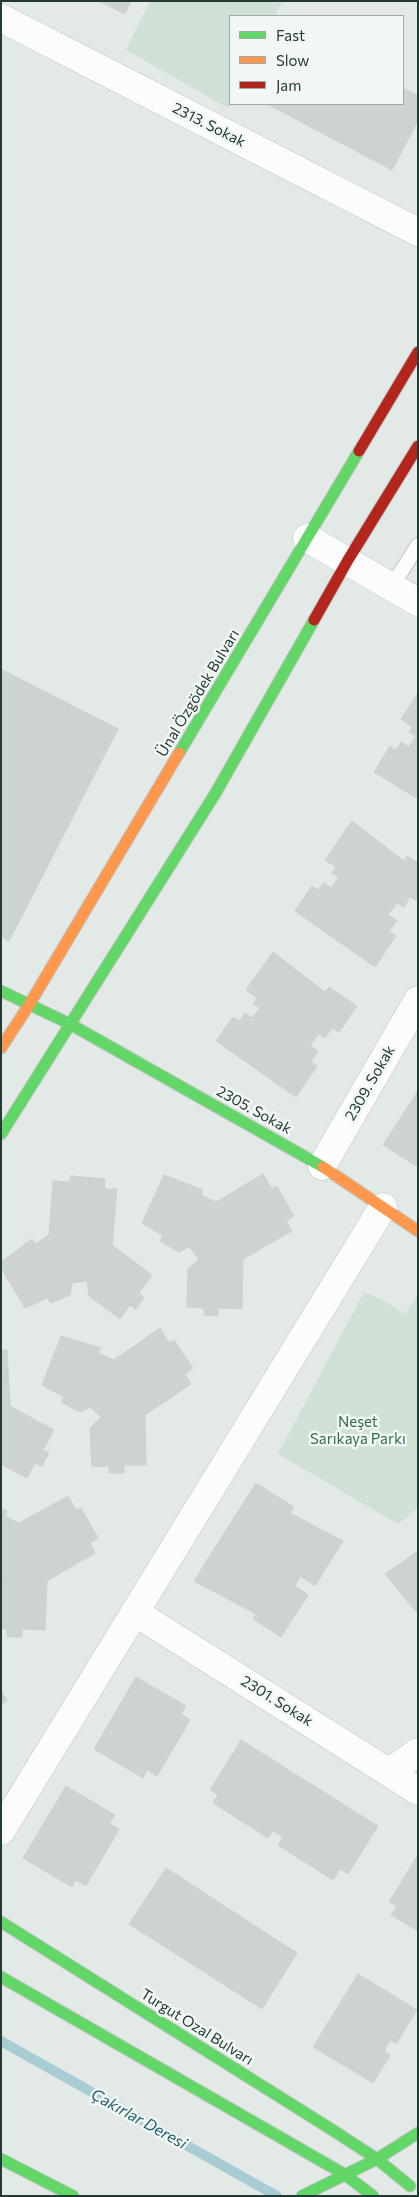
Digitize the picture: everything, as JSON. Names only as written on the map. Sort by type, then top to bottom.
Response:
[{"type":"main road","name":"Ünal Özgödek Bulvarı","points":[[1,1048],[29,1005],[418,352]]},
{"type":"main road","points":[[1,1134],[215,794],[348,560],[418,446]]},
{"type":"main road","name":"2305. Sokak","points":[[1,991],[70,1024],[322,1166],[418,1231]]},
{"type":"main road","name":"Turgut Ozal Bulvarı","points":[[1,1922],[377,2159],[410,2189]]},
{"type":"main road","points":[[1,1977],[344,2174],[373,2196]]},
{"type":"main road","points":[[302,2196],[377,2159],[418,2133]]},
{"type":"main road","points":[[1,2159],[73,2196]]},
{"type":"street","name":"2313. Sokak","points":[[1,18],[418,232]]},
{"type":"street","points":[[307,538],[418,602]]},
{"type":"street","name":"2309. Sokak","points":[[322,1166],[418,1000]]},
{"type":"street","points":[[1,1831],[383,1207]]},
{"type":"street","name":"2301. Sokak","points":[[136,1613],[418,1791]]},
{"type":"street","points":[[390,1772],[418,1752]]},
{"type":"lane","points":[[392,586],[418,545]]},
{"type":"green space","points":[[150,1],[282,1],[275,15],[229,15],[230,105],[228,108],[126,50]]},
{"type":"green space","name":"Neşet Sarıkaya Parkı","points":[[364,1292],[381,1299],[405,1314],[418,1295],[418,1508],[398,1524],[278,1454]]},
{"type":"building","points":[[99,1],[131,1],[125,14]]},
{"type":"building","points":[[404,89],[418,96],[418,121],[392,170],[269,105],[404,105]]},
{"type":"building","points":[[1,669],[118,729],[9,941],[1,937]]},
{"type":"building","points":[[418,693],[418,799],[374,772],[390,746],[396,750],[401,742],[409,747],[416,736],[409,732],[412,727],[401,719]]},
{"type":"building","points":[[352,821],[404,861],[407,856],[418,863],[418,901],[410,897],[404,907],[397,903],[388,915],[397,921],[389,931],[396,936],[375,967],[295,911],[312,886],[318,890],[324,882],[331,888],[339,877],[332,873],[336,867],[325,860]]},
{"type":"building","points":[[273,952],[325,992],[329,987],[357,1006],[339,1032],[332,1028],[325,1038],[318,1034],[310,1046],[318,1051],[311,1062],[317,1066],[296,1097],[216,1041],[233,1017],[240,1021],[245,1013],[252,1018],[260,1008],[253,1004],[257,998],[246,990]]},
{"type":"building","points":[[418,1091],[418,1167],[383,1145]]},
{"type":"building","points":[[263,1174],[272,1189],[277,1186],[294,1216],[286,1221],[292,1231],[243,1259],[242,1309],[218,1308],[218,1316],[204,1315],[204,1308],[187,1307],[188,1269],[199,1259],[189,1247],[179,1252],[160,1241],[163,1236],[142,1223],[164,1175],[203,1190],[201,1195],[216,1202]]},
{"type":"building","points":[[71,1176],[105,1179],[105,1189],[117,1189],[112,1245],[152,1275],[139,1293],[144,1298],[136,1309],[130,1305],[120,1319],[89,1296],[87,1281],[72,1283],[70,1295],[51,1303],[48,1298],[25,1308],[1,1268],[1,1262],[32,1239],[35,1244],[49,1235],[53,1181],[70,1182]]},
{"type":"building","points":[[160,1328],[169,1343],[174,1340],[193,1368],[185,1374],[191,1384],[145,1415],[146,1465],[124,1465],[124,1473],[109,1473],[109,1466],[92,1467],[90,1428],[101,1417],[90,1407],[80,1412],[61,1402],[64,1397],[42,1385],[61,1336],[101,1348],[98,1353],[114,1360]]},
{"type":"building","points":[[1,1350],[7,1350],[10,1406],[54,1430],[43,1450],[49,1453],[42,1466],[35,1463],[27,1478],[1,1464]]},
{"type":"building","points":[[256,1483],[294,1507],[290,1513],[343,1541],[315,1586],[300,1576],[295,1586],[308,1595],[281,1637],[253,1619],[256,1614],[194,1581]]},
{"type":"building","points":[[68,1496],[76,1510],[81,1508],[98,1538],[90,1543],[95,1553],[47,1581],[45,1630],[22,1629],[22,1637],[7,1637],[7,1629],[1,1629],[1,1581],[3,1580],[1,1578],[1,1509],[7,1511],[5,1516],[19,1523]]},
{"type":"building","points":[[418,1551],[418,1614],[385,1574]]},
{"type":"building","points":[[136,1677],[186,1706],[181,1714],[190,1720],[157,1776],[147,1770],[143,1778],[94,1749]]},
{"type":"building","points":[[1,1690],[7,1701],[1,1704]]},
{"type":"building","points":[[241,1740],[378,1826],[348,1874],[340,1869],[333,1880],[278,1845],[283,1837],[273,1831],[268,1838],[213,1803],[218,1795],[210,1790]]},
{"type":"building","points":[[66,1786],[115,1815],[109,1823],[119,1829],[86,1886],[76,1880],[72,1887],[23,1858]]},
{"type":"building","points":[[418,1855],[418,1931],[391,1915],[397,1906],[389,1902]]},
{"type":"building","points":[[166,1868],[297,1953],[262,2009],[129,1924]]},
{"type":"building","points":[[358,1974],[417,2010],[396,2044],[390,2040],[384,2051],[390,2055],[373,2083],[313,2047]]},
{"type":"waterway","name":"Çakırlar Deresi","points":[[1,2041],[277,2196]]},
{"type":"traffic: fast","points":[[179,753],[359,451]]},
{"type":"traffic: fast","points":[[1,1134],[215,794],[314,620]]},
{"type":"traffic: fast","points":[[1,991],[70,1024],[323,1167]]},
{"type":"traffic: fast","points":[[1,1922],[334,2131],[377,2159],[410,2186]]},
{"type":"traffic: fast","points":[[1,1977],[344,2174],[373,2196]]},
{"type":"traffic: fast","points":[[377,2159],[418,2133]]},
{"type":"traffic: fast","points":[[1,2159],[73,2196]]},
{"type":"traffic: fast","points":[[302,2196],[377,2159]]},
{"type":"traffic: slow","points":[[1,1048],[29,1005],[179,753]]},
{"type":"traffic: slow","points":[[323,1167],[418,1231]]},
{"type":"traffic: jam","points":[[359,451],[418,352]]},
{"type":"traffic: jam","points":[[314,620],[348,560],[418,446]]}]
